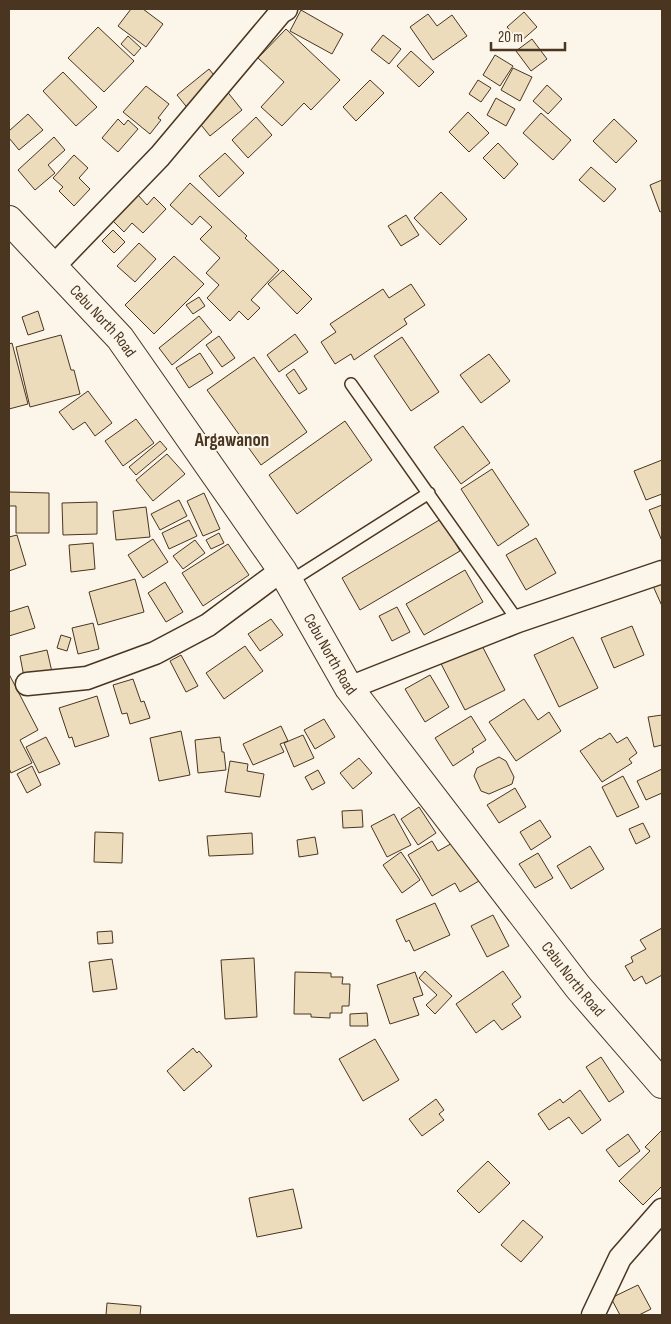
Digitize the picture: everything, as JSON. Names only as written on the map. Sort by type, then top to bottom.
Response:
[{"type":"highway","name":"Cebu North Road","points":[[9,220],[120,338],[286,576],[349,688],[578,987],[662,1084]]},
{"type":"street","points":[[53,268],[160,156],[286,9]]},
{"type":"street","points":[[349,688],[518,621],[662,572]]},
{"type":"street","points":[[27,684],[87,678],[155,653],[208,625],[286,576]]},
{"type":"street","points":[[593,1315],[620,1258],[662,1210]]},
{"type":"lane","points":[[352,384],[518,621]]},
{"type":"lane","points":[[286,576],[429,493]]},
{"type":"building","points":[[131,9],[143,9],[163,24],[146,47],[118,26]]},
{"type":"building","points":[[301,10],[343,34],[332,54],[290,31]]},
{"type":"building","points":[[524,12],[537,27],[520,42],[507,27]]},
{"type":"building","points":[[428,14],[437,26],[452,15],[467,36],[433,60],[410,27]]},
{"type":"building","points":[[98,27],[134,61],[104,92],[68,58]]},
{"type":"building","points":[[286,29],[340,80],[311,110],[304,103],[282,126],[261,107],[284,82],[258,58]]},
{"type":"building","points":[[383,35],[401,49],[389,64],[371,50]]},
{"type":"building","points":[[128,36],[141,48],[134,56],[121,44]]},
{"type":"building","points":[[532,39],[547,59],[531,71],[516,51]]},
{"type":"building","points":[[411,51],[434,72],[419,87],[397,66]]},
{"type":"building","points":[[495,55],[513,66],[500,86],[483,75]]},
{"type":"building","points":[[513,68],[532,77],[520,101],[501,90]]},
{"type":"building","points":[[209,69],[242,110],[210,136],[177,95]]},
{"type":"building","points":[[63,72],[97,107],[76,126],[43,91]]},
{"type":"building","points":[[370,80],[384,93],[356,121],[343,107]]},
{"type":"building","points":[[478,80],[491,88],[481,102],[469,94]]},
{"type":"building","points":[[547,85],[562,99],[548,114],[533,101]]},
{"type":"building","points":[[146,86],[169,104],[158,118],[161,120],[150,134],[123,112]]},
{"type":"building","points":[[496,98],[515,109],[506,126],[487,115]]},
{"type":"building","points":[[468,112],[489,133],[469,152],[449,132]]},
{"type":"building","points":[[541,113],[571,140],[553,160],[523,133]]},
{"type":"building","points":[[28,114],[43,130],[19,150],[9,138],[9,131]]},
{"type":"building","points":[[256,117],[272,135],[248,158],[232,140]]},
{"type":"building","points":[[118,119],[124,125],[128,120],[138,129],[118,152],[102,138]]},
{"type":"building","points":[[614,119],[637,141],[616,163],[593,141]]},
{"type":"building","points":[[54,137],[65,150],[48,165],[55,173],[35,190],[18,170]]},
{"type":"building","points":[[498,143],[518,164],[504,179],[483,158]]},
{"type":"building","points":[[225,153],[244,173],[219,197],[199,176]]},
{"type":"building","points":[[74,155],[88,168],[79,178],[90,189],[74,206],[59,191],[63,187],[53,178]]},
{"type":"building","points":[[591,167],[616,189],[604,202],[579,180]]},
{"type":"building","points":[[662,180],[662,211],[660,212],[650,185]]},
{"type":"building","points":[[190,183],[247,236],[245,238],[279,270],[251,300],[260,308],[248,320],[239,311],[230,321],[207,298],[219,285],[206,273],[220,258],[200,239],[212,227],[200,216],[192,225],[170,205]]},
{"type":"building","points":[[441,192],[467,219],[440,245],[414,218]]},
{"type":"building","points":[[138,195],[147,205],[154,197],[166,209],[143,233],[132,223],[124,232],[113,221]]},
{"type":"building","points":[[406,215],[419,235],[401,246],[388,226]]},
{"type":"building","points":[[113,230],[125,242],[114,253],[102,241]]},
{"type":"building","points":[[139,243],[156,259],[135,282],[117,266]]},
{"type":"building","points":[[174,256],[204,284],[154,334],[125,305]]},
{"type":"building","points":[[283,270],[312,299],[297,314],[268,284]]},
{"type":"building","points":[[411,284],[425,305],[404,319],[407,324],[354,360],[351,354],[335,364],[321,342],[336,332],[330,324],[383,289],[389,298]]},
{"type":"building","points":[[199,297],[205,306],[193,314],[186,305]]},
{"type":"building","points":[[38,311],[44,330],[28,335],[22,317]]},
{"type":"building","points":[[199,316],[212,332],[172,365],[159,348]]},
{"type":"building","points":[[295,334],[308,352],[279,372],[267,355]]},
{"type":"building","points":[[61,335],[71,370],[74,370],[80,394],[30,407],[16,347]]},
{"type":"building","points":[[219,336],[235,358],[222,367],[206,345]]},
{"type":"building","points":[[402,337],[439,392],[411,411],[374,356]]},
{"type":"building","points":[[12,343],[28,404],[9,409],[9,344]]},
{"type":"building","points":[[200,353],[213,373],[189,388],[176,368]]},
{"type":"building","points":[[489,354],[510,381],[481,403],[460,375]]},
{"type":"building","points":[[254,357],[307,432],[261,465],[207,390]]},
{"type":"building","points":[[294,369],[307,389],[299,394],[286,375]]},
{"type":"building","points":[[88,391],[112,423],[95,436],[85,422],[73,430],[59,412]]},
{"type":"building","points":[[136,419],[154,443],[123,466],[105,441]]},
{"type":"building","points":[[345,421],[372,460],[297,514],[269,475]]},
{"type":"building","points":[[463,426],[490,463],[461,484],[434,447]]},
{"type":"building","points":[[160,441],[167,449],[136,475],[129,467]]},
{"type":"building","points":[[167,454],[185,474],[153,501],[136,480]]},
{"type":"building","points":[[662,460],[662,494],[646,500],[634,471]]},
{"type":"building","points":[[492,469],[529,525],[498,546],[461,489]]},
{"type":"building","points":[[9,492],[49,493],[49,533],[16,533],[16,506],[9,506]]},
{"type":"building","points":[[204,493],[220,529],[203,536],[187,501]]},
{"type":"building","points":[[179,500],[187,516],[160,530],[151,514]]},
{"type":"building","points":[[97,502],[97,534],[63,535],[62,503]]},
{"type":"building","points":[[662,505],[662,541],[649,510]]},
{"type":"building","points":[[146,507],[150,537],[116,540],[113,511]]},
{"type":"building","points":[[441,519],[460,551],[360,610],[342,578]]},
{"type":"building","points":[[189,520],[197,536],[169,549],[162,533]]},
{"type":"building","points":[[219,533],[224,543],[211,549],[206,540]]},
{"type":"building","points":[[17,535],[26,565],[9,571],[9,537]]},
{"type":"building","points":[[536,538],[556,573],[526,590],[506,555]]},
{"type":"building","points":[[153,539],[168,562],[143,578],[128,555]]},
{"type":"building","points":[[195,540],[205,553],[183,569],[173,556]]},
{"type":"building","points":[[93,543],[95,569],[71,572],[69,545]]},
{"type":"building","points":[[228,544],[249,575],[203,606],[182,573]]},
{"type":"building","points":[[465,570],[483,602],[424,635],[406,604]]},
{"type":"building","points":[[135,579],[144,612],[98,625],[89,592]]},
{"type":"building","points":[[662,581],[662,606],[653,586]]},
{"type":"building","points":[[165,582],[183,612],[166,622],[148,593]]},
{"type":"building","points":[[28,606],[35,628],[9,636],[9,612]]},
{"type":"building","points":[[397,607],[410,632],[392,641],[379,616]]},
{"type":"building","points":[[271,619],[283,635],[260,651],[248,634]]},
{"type":"building","points":[[93,623],[99,649],[78,654],[72,628]]},
{"type":"building","points":[[632,626],[644,655],[614,668],[601,638]]},
{"type":"building","points":[[61,635],[71,638],[67,651],[57,648]]},
{"type":"building","points":[[573,637],[598,688],[559,707],[534,655]]},
{"type":"building","points":[[478,638],[505,690],[465,710],[438,658]]},
{"type":"building","points":[[245,646],[263,671],[224,699],[206,673]]},
{"type":"building","points":[[47,650],[52,672],[24,677],[20,656]]},
{"type":"building","points":[[181,655],[198,686],[186,692],[170,661]]},
{"type":"building","points":[[9,674],[38,730],[20,740],[32,763],[11,773],[9,768]]},
{"type":"building","points":[[430,675],[449,707],[425,722],[405,689]]},
{"type":"building","points":[[133,679],[141,702],[144,701],[150,718],[130,724],[127,713],[122,714],[113,685]]},
{"type":"building","points":[[97,696],[109,736],[75,747],[72,737],[69,738],[59,708]]},
{"type":"building","points":[[524,699],[538,720],[549,712],[561,731],[516,761],[489,722]]},
{"type":"building","points":[[662,715],[662,745],[654,747],[648,717]]},
{"type":"building","points":[[471,716],[486,740],[472,749],[474,752],[453,766],[435,738]]},
{"type":"building","points":[[324,719],[335,737],[315,749],[304,730]]},
{"type":"building","points":[[281,726],[288,741],[280,744],[284,752],[253,765],[243,744]]},
{"type":"building","points":[[181,731],[190,775],[159,781],[150,738]]},
{"type":"building","points":[[610,733],[617,743],[627,737],[637,753],[629,759],[632,763],[602,782],[580,751]]},
{"type":"building","points":[[303,735],[314,758],[294,767],[284,743]]},
{"type":"building","points":[[46,737],[60,764],[39,773],[26,747]]},
{"type":"building","points":[[220,737],[226,770],[198,773],[195,740]]},
{"type":"building","points":[[499,757],[506,761],[514,777],[512,784],[489,794],[481,791],[474,776],[477,768]]},
{"type":"building","points":[[359,758],[372,773],[353,789],[340,773]]},
{"type":"building","points":[[230,761],[248,764],[247,771],[264,774],[260,797],[225,792]]},
{"type":"building","points":[[32,766],[41,785],[27,793],[17,774]]},
{"type":"building","points":[[662,769],[662,793],[646,800],[637,781]]},
{"type":"building","points":[[318,770],[325,783],[312,790],[305,777]]},
{"type":"building","points":[[623,776],[639,807],[617,817],[602,787]]},
{"type":"building","points":[[515,788],[526,807],[499,823],[487,805]]},
{"type":"building","points":[[419,807],[436,833],[418,845],[401,819]]},
{"type":"building","points":[[362,810],[363,827],[343,828],[342,811]]},
{"type":"building","points":[[394,814],[411,845],[387,857],[371,826]]},
{"type":"building","points":[[540,820],[551,837],[531,850],[520,832]]},
{"type":"building","points":[[643,823],[650,837],[636,844],[629,829]]},
{"type":"building","points":[[95,832],[123,833],[122,863],[94,862]]},
{"type":"building","points":[[252,833],[253,854],[209,856],[207,836]]},
{"type":"building","points":[[315,837],[318,854],[299,857],[297,840]]},
{"type":"building","points":[[432,841],[438,851],[456,841],[479,881],[460,892],[455,883],[432,896],[408,855]]},
{"type":"building","points":[[590,846],[604,869],[571,889],[557,866]]},
{"type":"building","points":[[401,852],[420,880],[402,893],[383,865]]},
{"type":"building","points":[[538,853],[553,878],[535,888],[519,864]]},
{"type":"building","points":[[435,903],[450,935],[414,951],[409,940],[406,942],[396,920]]},
{"type":"building","points":[[493,915],[509,946],[487,957],[471,926]]},
{"type":"building","points":[[662,928],[662,975],[646,984],[642,976],[634,981],[625,966],[633,962],[631,957],[646,949],[640,940]]},
{"type":"building","points":[[112,931],[113,943],[98,944],[97,932]]},
{"type":"building","points":[[254,958],[257,1017],[225,1019],[221,960]]},
{"type":"building","points":[[112,959],[117,989],[93,992],[89,962]]},
{"type":"building","points":[[425,971],[452,996],[435,1014],[426,1005],[437,995],[419,978]]},
{"type":"building","points":[[503,971],[521,997],[512,1004],[521,1017],[502,1030],[494,1020],[476,1033],[456,1004]]},
{"type":"building","points":[[295,972],[331,973],[331,977],[343,977],[342,984],[350,984],[349,1006],[342,1006],[342,1013],[330,1013],[330,1018],[311,1017],[311,1014],[294,1014]]},
{"type":"building","points":[[415,972],[423,995],[413,998],[419,1015],[390,1024],[377,985]]},
{"type":"building","points":[[367,1013],[368,1026],[350,1026],[350,1014]]},
{"type":"building","points":[[375,1039],[399,1080],[363,1101],[339,1059]]},
{"type":"building","points":[[193,1048],[197,1053],[199,1051],[212,1066],[184,1091],[167,1071]]},
{"type":"building","points":[[601,1057],[624,1092],[609,1102],[586,1067]]},
{"type":"building","points":[[580,1090],[601,1120],[582,1134],[569,1117],[549,1130],[538,1114],[560,1099],[563,1103]]},
{"type":"building","points":[[436,1099],[444,1110],[439,1114],[444,1120],[422,1136],[409,1119]]},
{"type":"building","points":[[662,1130],[662,1186],[643,1205],[619,1181],[650,1151],[645,1147]]},
{"type":"building","points":[[628,1134],[640,1151],[619,1167],[606,1150]]},
{"type":"building","points":[[488,1161],[510,1183],[479,1213],[457,1191]]},
{"type":"building","points":[[293,1189],[302,1228],[257,1237],[249,1198]]},
{"type":"building","points":[[523,1220],[543,1237],[521,1262],[501,1245]]},
{"type":"building","points":[[638,1285],[651,1309],[639,1315],[620,1315],[611,1298]]},
{"type":"building","points":[[107,1303],[141,1306],[140,1315],[106,1315]]},
{"type":"district","name":"Argawanon","points":[[232,440]]}]
